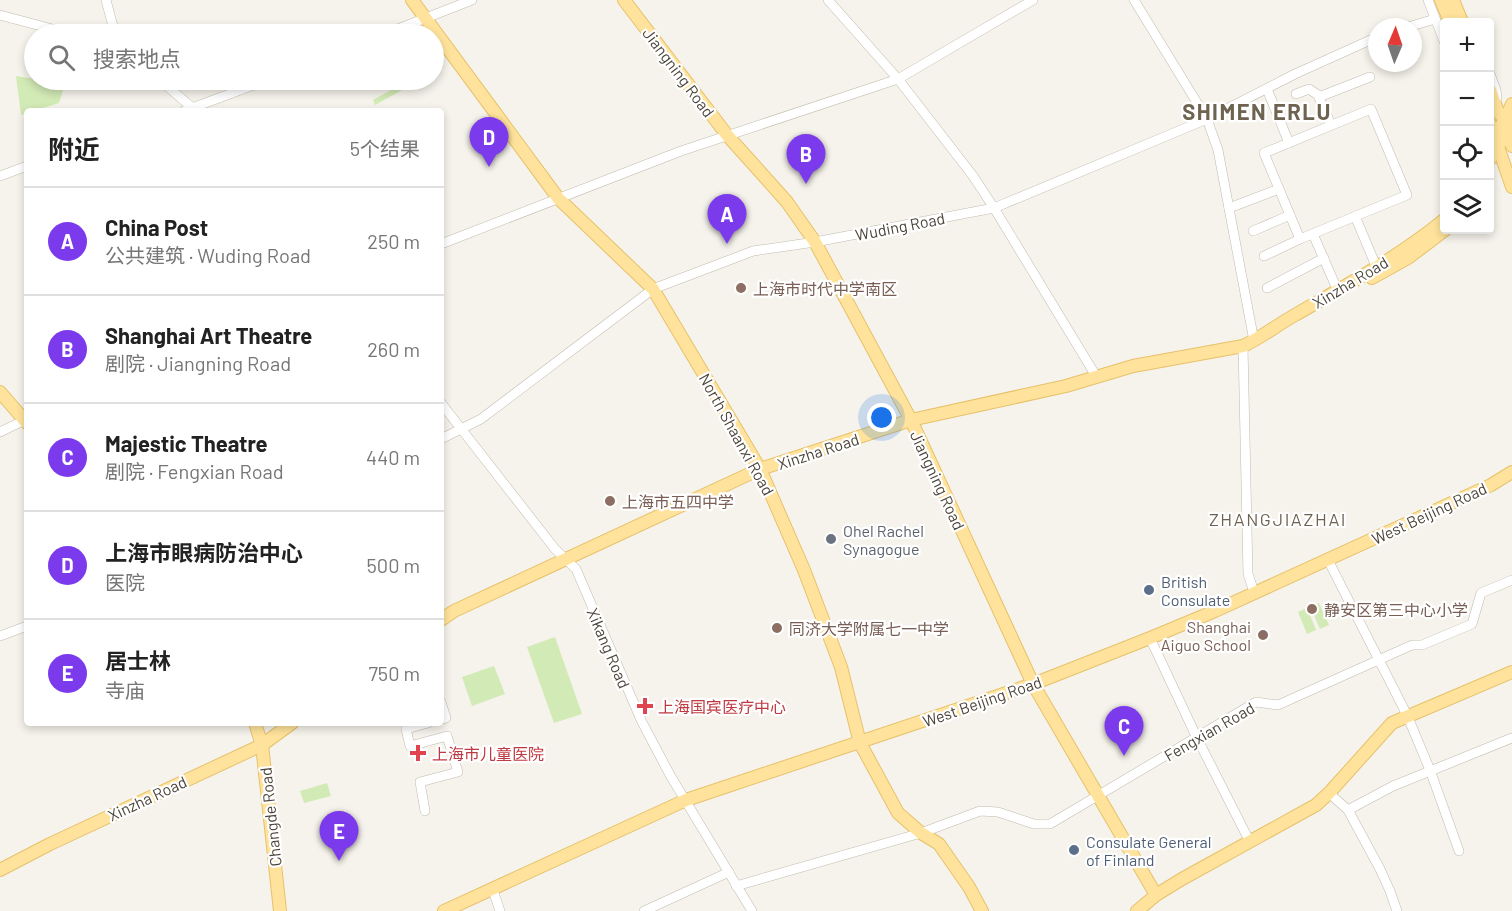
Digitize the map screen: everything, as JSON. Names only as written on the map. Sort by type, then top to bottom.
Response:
[{"type":"main road","name":"North Shaanxi Road","points":[[412,0],[430,24]]},
{"type":"main road","name":"Jiangning Road","points":[[624,0],[727,135],[787,202],[814,242],[910,420],[1034,684],[1156,895]]},
{"type":"main road","points":[[1442,0],[1449,18]]},
{"type":"main road","points":[[1453,0],[1460,18]]},
{"type":"main road","name":"North Shaanxi Road","points":[[444,43],[558,198],[653,289],[760,469],[804,570],[841,667],[860,743],[898,813],[921,834],[939,844],[969,887],[982,911]]},
{"type":"main road","points":[[1494,104],[1512,168]]},
{"type":"main road","points":[[1494,150],[1512,104]]},
{"type":"main road","points":[[1502,131],[1512,187]]},
{"type":"main road","name":"Xinzha Road","points":[[1248,344],[1376,266],[1440,223]]},
{"type":"main road","name":"Xinzha Road","points":[[444,618],[454,611],[760,469],[910,420],[1066,386],[1133,366],[1263,343],[1408,258],[1440,234]]},
{"type":"main road","points":[[0,392],[24,418]]},
{"type":"main road","name":"West Beijing Road","points":[[444,911],[686,800],[1034,684],[1150,638],[1491,486],[1512,472]]},
{"type":"main road","points":[[1137,911],[1156,895],[1316,805],[1386,728],[1407,715],[1512,672]]},
{"type":"main road","name":"Changde Road","points":[[256,726],[262,745],[280,911]]},
{"type":"main road","name":"Xinzha Road","points":[[0,870],[50,843],[262,745],[288,726]]},
{"type":"street","points":[[106,0],[112,24]]},
{"type":"street","points":[[412,24],[472,0]]},
{"type":"street","points":[[828,0],[898,78],[973,176],[1096,376]]},
{"type":"street","points":[[444,243],[727,135],[898,78],[1033,0]]},
{"type":"street","points":[[1134,0],[1207,118],[1218,150],[1229,208],[1248,344],[1248,574],[1254,592]]},
{"type":"street","points":[[1428,0],[1440,31]]},
{"type":"street","points":[[1459,0],[1466,18]]},
{"type":"street","points":[[0,15],[34,24]]},
{"type":"street","points":[[1422,23],[1435,19]]},
{"type":"street","name":"Wuding Road","points":[[444,437],[481,419],[653,289],[746,253],[994,208],[1207,118],[1368,41]]},
{"type":"street","points":[[1319,98],[1370,77]]},
{"type":"street","points":[[1494,85],[1502,131]]},
{"type":"street","points":[[1267,89],[1289,142]]},
{"type":"street","points":[[1296,94],[1309,89],[1319,98],[1331,125]]},
{"type":"street","points":[[170,90],[189,108]]},
{"type":"street","points":[[196,108],[242,90]]},
{"type":"street","points":[[1264,256],[1407,195],[1371,109],[1264,153],[1300,239]]},
{"type":"street","points":[[0,176],[24,167]]},
{"type":"street","points":[[1229,208],[1279,189]]},
{"type":"street","points":[[1253,231],[1290,215]]},
{"type":"street","points":[[1355,216],[1376,266]]},
{"type":"street","points":[[1313,234],[1337,289]]},
{"type":"street","points":[[1267,288],[1324,258]]},
{"type":"street","name":"Xikang Road","points":[[444,407],[565,560],[576,569],[628,692],[670,775],[752,911]]},
{"type":"street","points":[[0,432],[24,421]]},
{"type":"street","points":[[1328,560],[1407,715],[1430,770],[1459,851]]},
{"type":"street","name":"Fengxian Road","points":[[736,886],[921,834],[980,811],[998,812],[1034,824],[1050,824],[1256,702],[1278,705],[1412,645],[1422,645],[1472,624],[1481,593],[1512,580]]},
{"type":"street","points":[[0,636],[24,627]]},
{"type":"street","points":[[1150,638],[1197,738],[1250,842]]},
{"type":"street","points":[[417,726],[406,729],[410,746],[447,736],[458,772],[420,782],[425,811]]},
{"type":"street","points":[[1348,810],[1393,786],[1512,738]]},
{"type":"street","points":[[1329,793],[1348,810],[1387,884],[1397,911]]},
{"type":"street","points":[[644,911],[729,872]]},
{"type":"street","points":[[492,890],[500,911]]},
{"type":"green space","points":[[16,76],[24,77],[24,90],[63,90],[59,103],[43,108],[24,108],[24,114],[21,115]]},
{"type":"green space","points":[[391,90],[402,90],[375,105],[373,100]]},
{"type":"green space","points":[[1319,603],[1329,625],[1320,629],[1310,606]]},
{"type":"green space","points":[[1307,608],[1316,630],[1307,634],[1298,612]]},
{"type":"green space","points":[[555,637],[582,714],[554,723],[527,647]]},
{"type":"green space","points":[[494,666],[505,694],[472,706],[462,677]]},
{"type":"green space","points":[[327,783],[331,796],[304,803],[300,791]]},
{"type":"place","name":"上海市眼病防治中心","points":[[489,167]]},
{"type":"place","name":"Shanghai Art Theatre","points":[[806,184]]},
{"type":"place","name":"China Post","points":[[727,244]]},
{"type":"place","name":"上海市时代中学南区","points":[[741,288]]},
{"type":"place","name":"上海市五四中学","points":[[610,501]]},
{"type":"place","name":"Ohel Rachel Synagogue","points":[[831,539]]},
{"type":"place","name":"British Consulate","points":[[1149,590]]},
{"type":"place","name":"静安区第三中心小学","points":[[1312,609]]},
{"type":"place","name":"同济大学附属七一中学","points":[[777,628]]},
{"type":"place","name":"Shanghai Aiguo School","points":[[1263,635]]},
{"type":"place","name":"上海国宾医疗中心","points":[[645,706]]},
{"type":"place","name":"上海市儿童医院","points":[[418,753]]},
{"type":"place","name":"Majestic Theatre","points":[[1124,756]]},
{"type":"place","name":"Consulate General of Finland","points":[[1074,850]]},
{"type":"place","name":"居士林","points":[[339,861]]},
{"type":"district","name":"SHIMEN ERLU","points":[[1257,111]]},
{"type":"district","name":"ZHANGJIAZHAI","points":[[1278,519]]}]
